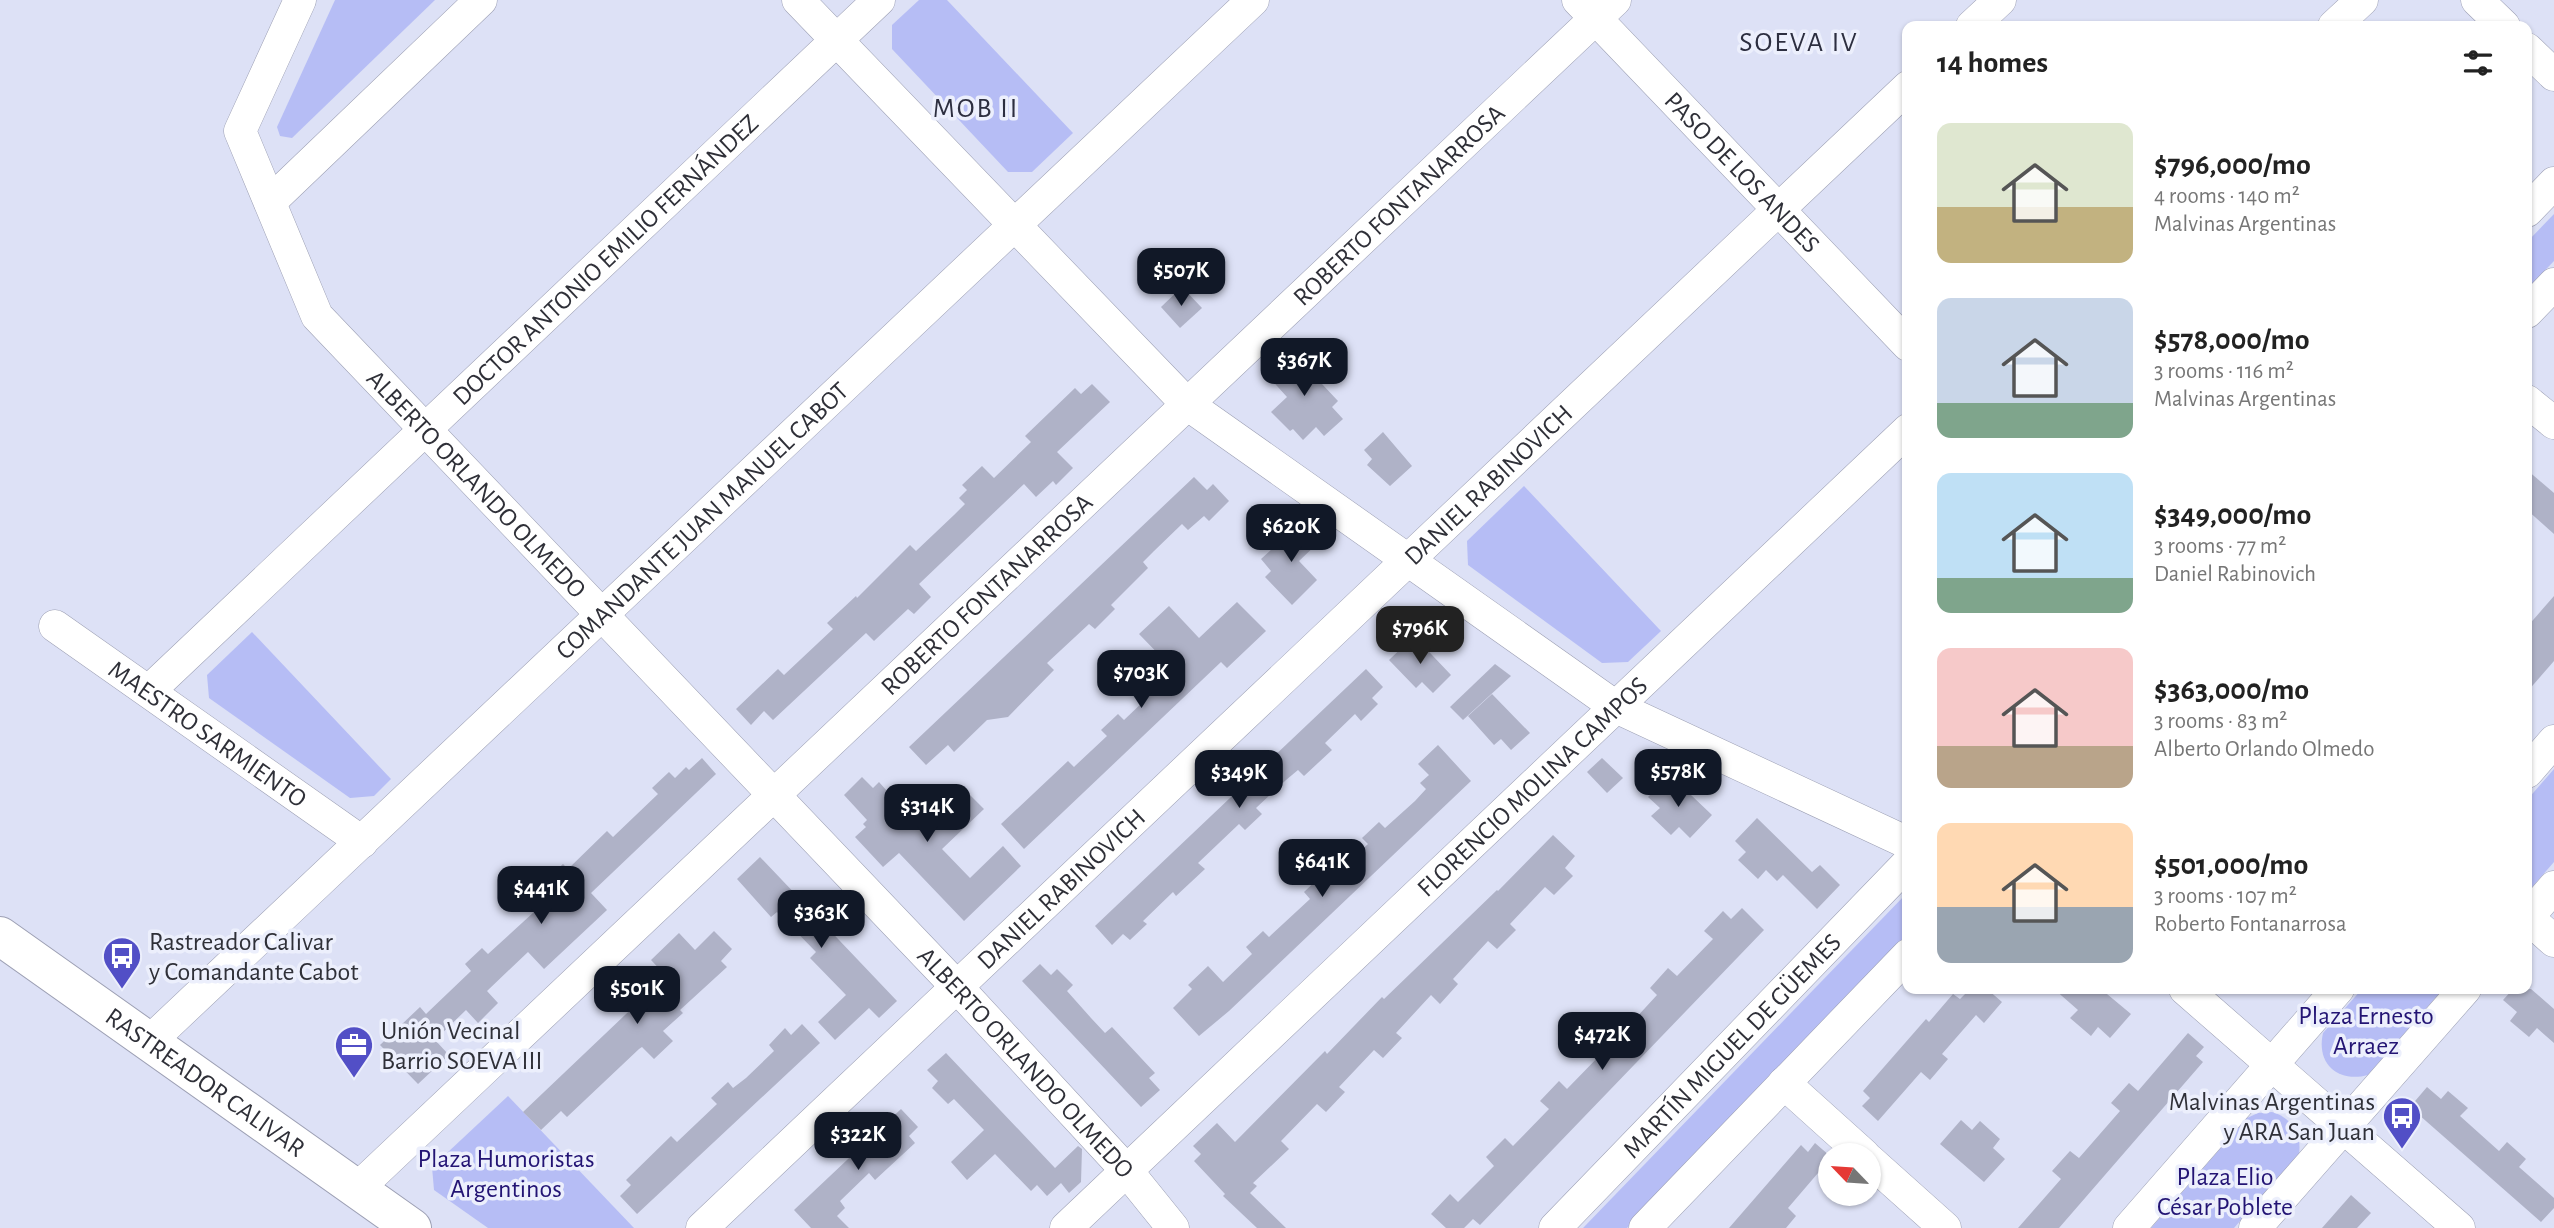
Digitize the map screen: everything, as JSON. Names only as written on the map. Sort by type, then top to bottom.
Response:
[{"type":"main road","name":"RASTREADOR CALIVAR","points":[[0,936],[412,1228]]},
{"type":"street","name":"ALBERTO ORLANDO OLMEDO","points":[[300,0],[240,131],[317,316],[957,987],[1127,1171],[1173,1228]]},
{"type":"street","points":[[270,202],[481,0]]},
{"type":"street","points":[[798,0],[1188,404],[1616,707],[1902,840]]},
{"type":"street","name":"DOCTOR ANTONIO EMILIO FERNÁNDEZ","points":[[149,691],[879,0]]},
{"type":"street","name":"COMANDANTE JUAN MANUEL CABOT","points":[[149,1042],[1253,0]]},
{"type":"street","points":[[1977,21],[2000,0]]},
{"type":"street","points":[[2339,21],[2362,0]]},
{"type":"street","points":[[2477,0],[2499,21]]},
{"type":"street","name":"PASO DE LOS ANDES","points":[[1596,6],[1778,209],[1902,339]]},
{"type":"street","name":"ROBERTO FONTANARROSA","points":[[357,1189],[1188,404],[1596,6]]},
{"type":"street","points":[[2532,54],[2554,75]]},
{"type":"street","name":"DANIEL RABINOVICH","points":[[702,1228],[1902,93]]},
{"type":"street","points":[[2532,206],[2554,183]]},
{"type":"street","points":[[2532,307],[2554,284]]},
{"type":"street","points":[[2532,405],[2554,423]]},
{"type":"street","name":"FLORENCIO MOLINA CAMPOS","points":[[1066,1228],[1902,436]]},
{"type":"street","name":"MAESTRO SARMIENTO","points":[[55,626],[362,842]]},
{"type":"street","points":[[2532,766],[2554,741]]},
{"type":"street","name":"MARTÍN MIGUEL DE GÜEMES","points":[[1555,1228],[1902,869]]},
{"type":"street","points":[[2532,912],[2554,887]]},
{"type":"street","points":[[2532,922],[2554,941]]},
{"type":"street","points":[[1645,1228],[1902,961]]},
{"type":"street","points":[[2191,994],[2459,1228]]},
{"type":"street","points":[[2129,1228],[2334,994]]},
{"type":"street","points":[[2255,1228],[2461,994]]},
{"type":"street","points":[[1784,1083],[1851,1143]]},
{"type":"street","points":[[1881,1171],[1945,1228]]},
{"type":"green space","points":[[335,0],[435,0],[292,138],[280,136],[277,127]]},
{"type":"green space","points":[[919,0],[947,0],[1073,133],[1032,172],[1008,172],[892,49],[892,25]]},
{"type":"green space","points":[[2554,214],[2554,261],[2532,284],[2532,237]]},
{"type":"green space","points":[[1524,486],[1661,631],[1628,662],[1602,663],[1468,565],[1467,541]]},
{"type":"green space","points":[[252,632],[391,779],[374,796],[350,798],[209,698],[207,675]]},
{"type":"green space","points":[[2554,769],[2554,862],[2532,887],[2532,794]]},
{"type":"green space","points":[[1902,898],[1902,944],[1627,1228],[1583,1228]]},
{"type":"green space","name":"Plaza Ernesto Arraez","points":[[2358,994],[2439,994],[2368,1075],[2347,1076],[2332,1069],[2323,1054],[2323,1033]]},
{"type":"green space","name":"Plaza Humoristas Argentinos","points":[[508,1096],[634,1228],[488,1228],[434,1190],[432,1167]]},
{"type":"green space","name":"Plaza Elio César Poblete","points":[[2272,1112],[2285,1118],[2294,1128],[2299,1140],[2299,1154],[2234,1228],[2151,1228],[2247,1118],[2258,1113]]},
{"type":"building","points":[[1182,287],[1202,308],[1180,328],[1161,307]]},
{"type":"building","points":[[1293,350],[1306,364],[1309,361],[1327,380],[1322,384],[1338,401],[1332,407],[1343,419],[1324,436],[1316,427],[1303,440],[1271,412],[1287,397],[1267,375]]},
{"type":"building","points":[[1092,384],[1110,402],[1057,452],[1073,468],[1056,485],[1053,481],[1036,497],[1024,484],[919,584],[931,597],[914,614],[908,609],[874,641],[866,633],[773,720],[764,711],[751,725],[736,709],[778,669],[784,675],[833,629],[827,623],[856,596],[857,598],[910,545],[916,551],[954,515],[965,504],[959,498],[967,490],[962,485],[982,466],[994,478],[1031,442],[1025,436],[1075,388],[1081,394]]},
{"type":"building","points":[[1383,432],[1412,466],[1390,486],[1367,465],[1372,459],[1364,450]]},
{"type":"building","points":[[2532,474],[2554,493],[2554,534],[2532,514]]},
{"type":"building","points":[[1194,477],[1207,490],[1213,484],[1229,501],[1209,521],[1204,516],[1188,530],[1182,524],[1154,551],[1143,562],[1148,568],[1111,605],[1115,609],[1095,629],[1089,624],[1047,663],[1054,670],[1008,717],[987,720],[954,752],[948,745],[926,765],[909,747]]},
{"type":"building","points":[[1298,525],[1320,541],[1299,561],[1317,580],[1292,605],[1265,577],[1271,571],[1261,559]]},
{"type":"building","points":[[2554,596],[2554,661],[2532,686],[2532,621]]},
{"type":"building","points":[[1237,602],[1266,631],[1227,668],[1221,662],[1024,849],[1001,824],[1068,761],[1074,767],[1107,736],[1101,730],[1118,714],[1124,720],[1166,680],[1160,673],[1169,665],[1139,634],[1169,606],[1199,638]]},
{"type":"building","points":[[1414,636],[1451,675],[1433,693],[1422,682],[1416,688],[1389,660]]},
{"type":"building","points":[[1495,664],[1511,676],[1463,720],[1450,707]]},
{"type":"building","points":[[1366,669],[1383,687],[1372,698],[1378,704],[1361,721],[1355,714],[1325,743],[1332,750],[1304,776],[1298,770],[1286,780],[1256,808],[1262,814],[1245,830],[1239,824],[1198,863],[1205,869],[1176,896],[1173,892],[1143,921],[1147,924],[1130,940],[1123,934],[1112,945],[1095,926]]},
{"type":"building","points":[[1492,694],[1530,733],[1511,750],[1501,739],[1494,745],[1468,716]]},
{"type":"building","points":[[1438,745],[1471,781],[1229,1011],[1199,1036],[1173,1008],[1192,989],[1188,985],[1208,966],[1223,982],[1252,954],[1246,947],[1263,931],[1269,937],[1310,899],[1304,892],[1321,876],[1327,882],[1368,844],[1362,838],[1379,822],[1385,828],[1415,801],[1426,789],[1420,783],[1429,775],[1418,764]]},
{"type":"building","points":[[702,758],[716,774],[591,893],[607,910],[544,969],[528,952],[487,991],[498,1003],[478,1023],[466,1010],[435,1040],[449,1055],[418,1084],[380,1045],[420,1007],[426,1014],[471,971],[465,964],[482,948],[488,954],[534,912],[528,906],[542,893],[537,888],[563,864],[568,869],[607,831],[613,837],[658,794],[652,788],[669,772],[675,778],[686,767],[689,770]]},
{"type":"building","points":[[1602,758],[1623,778],[1607,793],[1587,772]]},
{"type":"building","points":[[1670,775],[1712,815],[1690,838],[1679,827],[1671,835],[1651,816],[1660,808],[1648,797]]},
{"type":"building","points":[[862,777],[873,788],[879,782],[887,791],[892,786],[899,793],[905,788],[939,824],[970,795],[984,809],[942,849],[970,878],[1003,846],[1021,866],[964,921],[899,853],[883,867],[855,837],[866,827],[863,824],[867,820],[844,795]]},
{"type":"building","points":[[1757,818],[1812,872],[1820,865],[1840,885],[1817,909],[1783,875],[1777,881],[1766,870],[1758,879],[1738,860],[1746,852],[1735,841]]},
{"type":"building","points":[[1553,835],[1575,856],[1565,868],[1573,876],[1554,895],[1545,887],[1510,924],[1516,930],[1497,949],[1488,941],[1453,979],[1458,984],[1440,1004],[1431,995],[1396,1033],[1402,1038],[1383,1058],[1374,1050],[1339,1087],[1345,1092],[1326,1112],[1317,1104],[1281,1141],[1289,1149],[1253,1183],[1257,1186],[1250,1193],[1286,1228],[1257,1228],[1223,1196],[1225,1194],[1194,1161],[1201,1154],[1193,1146],[1217,1123],[1235,1142],[1325,1051],[1327,1054],[1382,997],[1384,999],[1498,891]]},
{"type":"building","points":[[760,857],[897,1001],[879,1018],[869,1008],[835,1040],[818,1022],[846,995],[810,958],[816,952],[777,912],[771,917],[737,879]]},
{"type":"building","points":[[1742,908],[1764,930],[1480,1225],[1473,1219],[1464,1228],[1446,1228],[1431,1214],[1450,1194],[1458,1202],[1494,1166],[1486,1157],[1505,1138],[1513,1146],[1549,1109],[1540,1101],[1559,1081],[1567,1089],[1603,1052],[1595,1044],[1614,1024],[1622,1033],[1657,995],[1650,988],[1668,968],[1677,976],[1713,939],[1704,931],[1723,911],[1731,919]]},
{"type":"building","points":[[714,931],[732,949],[721,961],[727,967],[680,1010],[683,1013],[663,1031],[673,1041],[654,1059],[642,1047],[639,1049],[567,1117],[561,1111],[541,1130],[523,1112],[666,976],[651,960],[679,933],[695,950]]},
{"type":"building","points":[[1040,964],[1051,975],[1057,969],[1073,985],[1067,991],[1105,1033],[1112,1027],[1155,1073],[1149,1078],[1160,1090],[1141,1107],[1022,981]]},
{"type":"building","points":[[2532,990],[2554,1009],[2554,1043],[2537,1028],[2529,1037],[2510,1021],[2517,1012],[2503,1000],[2508,994],[2532,994]]},
{"type":"building","points":[[1953,994],[1960,999],[1965,994],[1993,994],[2002,1002],[1984,1023],[1976,1015],[1942,1054],[1948,1059],[1930,1080],[1921,1072],[1878,1121],[1862,1106],[1870,1098],[1863,1091],[1926,1019],[1929,1022]]},
{"type":"building","points":[[2060,994],[2107,994],[2131,1014],[2110,1038],[2098,1027],[2091,1036],[2070,1018],[2078,1010]]},
{"type":"building","points":[[802,1024],[820,1043],[637,1214],[620,1196],[631,1185],[626,1180],[671,1136],[677,1142],[717,1104],[711,1098],[728,1082],[733,1088],[746,1078],[774,1051],[769,1045],[785,1028],[791,1035]]},
{"type":"building","points":[[2188,1033],[2204,1047],[2196,1056],[2203,1062],[2059,1228],[2018,1228],[2061,1179],[2052,1171],[2070,1151],[2079,1158],[2120,1111],[2111,1103],[2129,1083],[2138,1091]]},
{"type":"building","points":[[946,1053],[1055,1168],[1078,1146],[1082,1149],[1081,1182],[1069,1193],[1061,1183],[1047,1196],[1037,1185],[1031,1191],[995,1154],[967,1180],[951,1162],[984,1130],[954,1099],[948,1104],[932,1088],[938,1081],[927,1070]]},
{"type":"building","points":[[2427,1087],[2441,1099],[2448,1091],[2468,1108],[2460,1116],[2499,1151],[2507,1142],[2526,1159],[2519,1167],[2554,1198],[2554,1208],[2541,1222],[2410,1107]]},
{"type":"building","points":[[901,1109],[918,1127],[909,1136],[915,1143],[875,1180],[869,1173],[840,1201],[845,1208],[837,1216],[849,1228],[811,1228],[794,1210]]},
{"type":"building","points":[[1961,1120],[1972,1130],[1980,1121],[2000,1139],[1993,1148],[2005,1159],[1984,1182],[1940,1144]]},
{"type":"building","points":[[1815,1143],[1818,1146],[1818,1173],[1788,1208],[1796,1216],[1786,1228],[1729,1228],[1801,1145],[1808,1152]]},
{"type":"building","points":[[2351,1195],[2371,1213],[2357,1228],[2322,1228]]},
{"type":"place","name":"Rastreador Calivar y Comandante Cabot","points":[[122,990]]},
{"type":"place","name":"Unión Vecinal Barrio SOEVA III","points":[[354,1079]]},
{"type":"place","name":"Malvinas Argentinas y ARA San Juan","points":[[2402,1150]]},
{"type":"district","name":"SOEVA IV","points":[[1799,41]]},
{"type":"district","name":"MOB II","points":[[976,107]]}]
